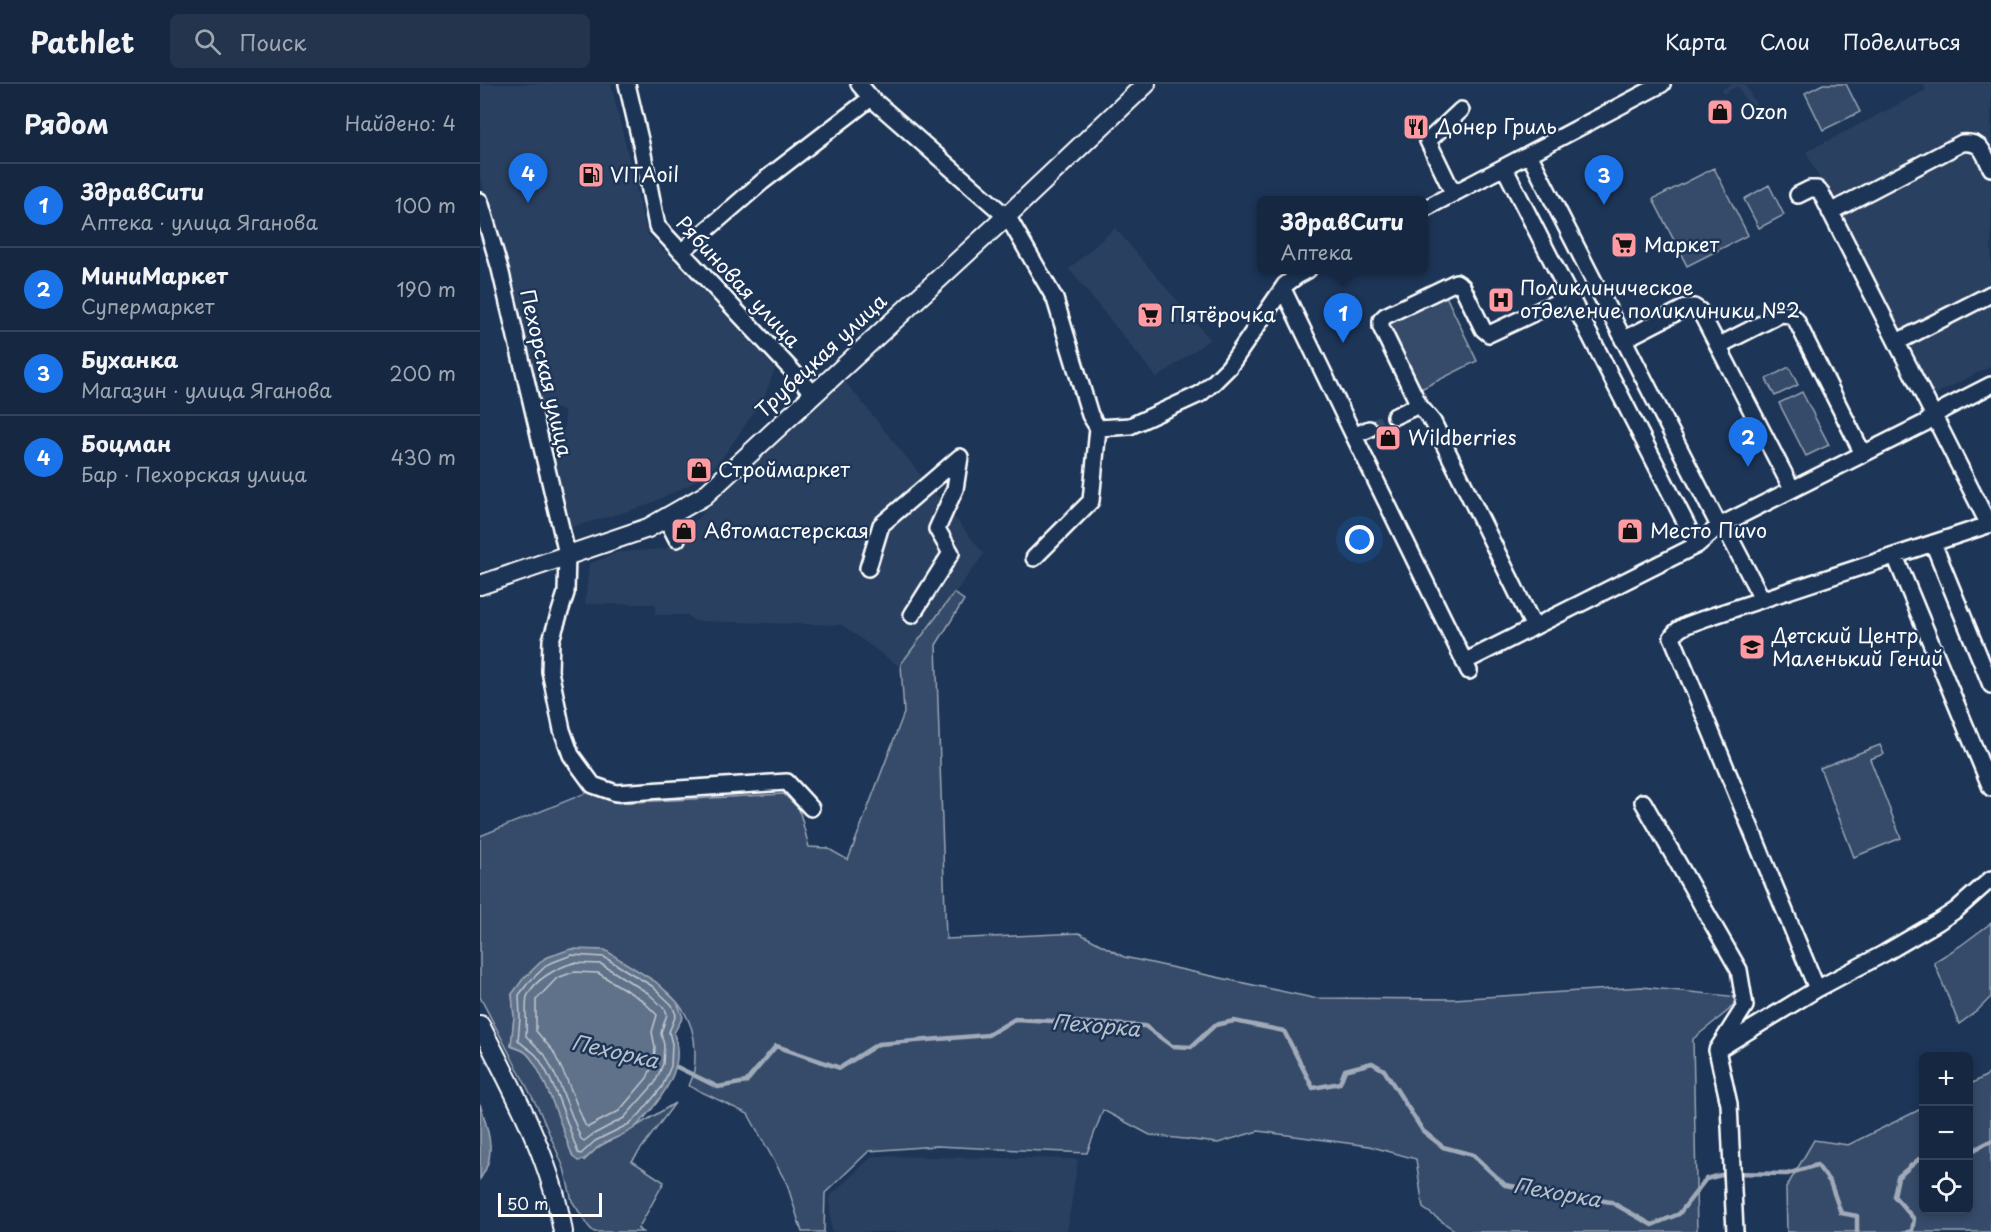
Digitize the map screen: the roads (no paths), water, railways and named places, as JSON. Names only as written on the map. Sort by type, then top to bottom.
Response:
[{"type":"main road","name":"Трубецкая улица","points":[[480,585],[648,528],[704,496],[1146,84]]},
{"type":"main road","points":[[480,1025],[530,1126],[554,1190],[575,1232]]},
{"type":"main road","points":[[554,1190],[563,1232]]},
{"type":"street","name":"Рябиновая улица","points":[[627,84],[657,226],[814,394]]},
{"type":"street","points":[[859,84],[871,98],[1006,216],[1022,239],[1055,299],[1090,415],[1098,428],[1091,501],[1034,558]]},
{"type":"street","points":[[1428,207],[1662,84]]},
{"type":"street","points":[[681,252],[762,182],[871,98]]},
{"type":"street","points":[[1453,193],[1428,141],[1461,110]]},
{"type":"street","points":[[1830,212],[1962,143],[1976,143],[1991,168]]},
{"type":"street","points":[[1529,154],[1623,340],[1762,599]]},
{"type":"street","points":[[1504,167],[1697,545]]},
{"type":"street","points":[[1798,195],[1810,189],[1816,189],[1830,212],[1990,525],[1681,627],[1672,637],[1817,989]]},
{"type":"street","name":"Пехорская улица","points":[[480,201],[500,269],[567,554],[566,593],[551,640],[550,671],[562,730],[571,755],[593,785],[616,793],[787,782],[811,808]]},
{"type":"street","points":[[1098,428],[1130,426],[1200,394],[1229,367],[1283,289],[1290,280],[1301,274]]},
{"type":"street","points":[[1533,627],[1433,422],[1419,405],[1381,327],[1381,320],[1456,282],[1462,286],[1483,329],[1490,334],[1570,296]]},
{"type":"street","points":[[1283,289],[1467,667],[1533,627],[1697,545],[1721,525],[1925,423],[1944,409],[1991,385]]},
{"type":"street","points":[[1897,342],[1991,294]]},
{"type":"street","points":[[1623,340],[1687,307],[1694,307],[1700,311],[1792,489]]},
{"type":"street","points":[[1718,346],[1781,314],[1790,315],[1796,320],[1863,454]]},
{"type":"street","points":[[1395,416],[1419,405]]},
{"type":"street","points":[[1354,436],[1369,429]]},
{"type":"street","points":[[868,568],[881,525],[960,457],[955,489],[938,529],[951,552],[912,615]]},
{"type":"street","points":[[666,518],[677,539]]},
{"type":"street","points":[[1933,543],[1991,685]]},
{"type":"street","points":[[1895,556],[1991,788]]},
{"type":"street","points":[[1643,801],[1738,970],[1745,1006],[1717,1050],[1729,1104],[1735,1232]]},
{"type":"street","points":[[1717,1050],[1817,989],[1938,922],[1956,910],[1991,879]]},
{"type":"water","points":[[571,949],[605,950],[656,982],[677,1002],[683,1017],[674,1033],[677,1054],[674,1073],[659,1100],[633,1129],[578,1161],[573,1157],[538,1070],[524,1051],[511,1046],[514,1017],[512,994],[523,979],[545,958]]},
{"type":"water","points":[[480,1104],[490,1142],[490,1151],[489,1160],[480,1179]]},
{"type":"waterway","name":"Пехорка","points":[[677,1067],[718,1087],[746,1082],[776,1046],[840,1068],[878,1044],[988,1035],[1015,1019],[1145,1026],[1172,1046],[1191,1047],[1215,1025],[1234,1021],[1284,1031],[1313,1088],[1340,1083],[1345,1070],[1372,1063],[1384,1070],[1423,1131],[1443,1147],[1473,1155],[1505,1185],[1611,1202],[1652,1225],[1679,1214],[1706,1179],[1729,1173],[1787,1174],[1817,1165],[1830,1182],[1841,1213],[1857,1216],[1857,1232]]},
{"type":"waterway","name":"Пехорка","points":[[1973,1150],[1991,1141]]},
{"type":"waterway","name":"Пехорка","points":[[1908,1232],[1912,1231],[1914,1219],[1894,1196],[1898,1177],[1919,1159]]},
{"type":"tunnel","points":[[1369,429],[1395,416]]},
{"type":"place","name":"Ozon","points":[[1720,112]]},
{"type":"place","name":"Донер Гриль","points":[[1416,127]]},
{"type":"place","name":"VITAoil","points":[[591,175]]},
{"type":"place","name":"Боцман","points":[[528,203]]},
{"type":"place","name":"Буханка","points":[[1604,205]]},
{"type":"place","name":"Маркет","points":[[1624,245]]},
{"type":"place","name":"Поликлиническое отделение поликлиники №2","points":[[1501,300]]},
{"type":"place","name":"Пятёрочка","points":[[1150,315]]},
{"type":"place","name":"ЗдравСити","points":[[1343,343]]},
{"type":"place","name":"Wildberries","points":[[1388,438]]},
{"type":"place","name":"МиниМаркет","points":[[1748,467]]},
{"type":"place","name":"Строймаркет","points":[[699,470]]},
{"type":"place","name":"Автомастерская","points":[[684,531]]},
{"type":"place","name":"Место Пиvо","points":[[1630,531]]},
{"type":"place","name":"Детский Центр Маленький Гений","points":[[1752,647]]}]
